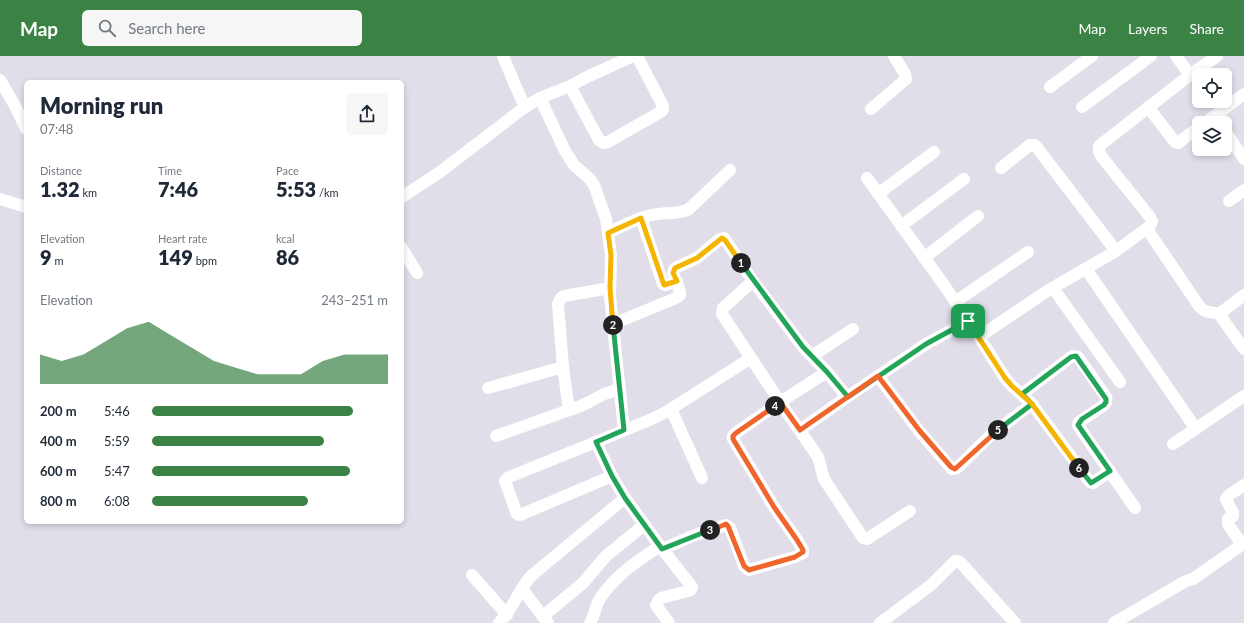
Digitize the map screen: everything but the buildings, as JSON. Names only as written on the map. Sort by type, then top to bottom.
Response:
[{"type":"street","points":[[503,56],[526,107]]},
{"type":"street","points":[[404,196],[440,172],[540,98],[570,86],[633,56]]},
{"type":"street","points":[[570,86],[599,140],[604,143],[608,142],[662,111],[663,106],[637,56]]},
{"type":"street","points":[[871,109],[906,79],[905,74],[894,56]]},
{"type":"street","points":[[1050,87],[1092,56]]},
{"type":"street","points":[[1082,107],[1151,56]]},
{"type":"street","points":[[1176,56],[1190,75]]},
{"type":"street","points":[[979,337],[1047,291],[1116,251],[1147,229],[1151,224],[1150,217],[1101,156],[1099,146],[1148,107],[1217,56]]},
{"type":"street","points":[[0,80],[24,125]]},
{"type":"street","points":[[1220,116],[1244,94]]},
{"type":"street","points":[[540,98],[565,151],[574,165],[590,179],[594,185],[606,219],[611,255],[610,288],[613,324],[624,430]]},
{"type":"street","points":[[1148,107],[1175,142],[1178,143],[1192,132]]},
{"type":"street","points":[[1232,141],[1244,159]]},
{"type":"street","points":[[1001,168],[1030,145],[1035,145],[1116,251]]},
{"type":"street","points":[[878,194],[934,152]]},
{"type":"street","points":[[608,233],[641,218],[664,212],[685,212],[730,170]]},
{"type":"street","points":[[867,178],[955,302],[1005,378],[1032,404],[1090,482],[1092,483],[1110,471]]},
{"type":"street","points":[[901,226],[964,179]]},
{"type":"street","points":[[1229,201],[1244,190]]},
{"type":"street","points":[[0,199],[24,206]]},
{"type":"street","points":[[924,258],[978,216]]},
{"type":"street","points":[[641,218],[663,284],[665,285],[677,281]]},
{"type":"street","points":[[1147,229],[1202,310],[1219,314],[1244,349]]},
{"type":"street","points":[[613,324],[676,298],[680,292],[673,273],[675,268],[697,258],[722,238],[725,240],[803,347],[848,397]]},
{"type":"street","points":[[404,251],[417,273]]},
{"type":"street","points":[[955,302],[1028,252]]},
{"type":"street","points":[[1086,269],[1196,428]]},
{"type":"street","points":[[754,281],[723,308],[722,310],[724,317],[818,457],[824,479],[863,538],[867,539],[910,511]]},
{"type":"street","points":[[569,410],[563,367],[558,304],[559,300],[564,296],[610,288]]},
{"type":"street","points":[[1053,288],[1120,382]]},
{"type":"street","points":[[1219,314],[1244,295]]},
{"type":"street","points":[[800,430],[926,344],[968,321]]},
{"type":"street","points":[[812,356],[853,329]]},
{"type":"street","points":[[1022,394],[1071,357],[1076,356],[1106,399],[1104,405],[1082,419],[1078,425],[1135,508]]},
{"type":"street","points":[[612,476],[520,516],[517,514],[505,481],[652,419],[671,409],[751,358]]},
{"type":"street","points":[[488,388],[563,367]]},
{"type":"street","points":[[590,623],[599,601],[621,574],[631,565],[661,548],[726,524],[730,528],[744,566],[747,569],[752,570],[795,557],[803,552],[797,540],[774,507],[733,439],[733,436],[780,402],[827,372]]},
{"type":"street","points":[[878,376],[919,430],[952,469],[957,468],[994,433],[1032,404]]},
{"type":"street","points":[[496,436],[569,410],[604,394],[620,389]]},
{"type":"street","points":[[1173,444],[1244,396]]},
{"type":"street","points":[[671,409],[702,478]]},
{"type":"street","points":[[596,442],[612,476],[625,498],[661,548],[692,587],[691,590],[661,598],[658,601],[656,605],[669,623]]},
{"type":"street","points":[[1114,623],[1186,581],[1193,579],[1243,544],[1228,524],[1228,519],[1233,513],[1226,499],[1229,495],[1244,485]]},
{"type":"street","points":[[472,575],[503,619],[531,576],[625,498]]},
{"type":"street","points":[[522,589],[546,620],[583,583],[610,552],[644,525]]},
{"type":"street","points":[[880,623],[931,585],[955,561],[957,561],[960,562],[1015,623]]},
{"type":"route","points":[[968,321],[926,344],[878,376],[848,397],[827,372],[803,347],[776,312],[724,238],[720,239],[697,258],[675,268],[673,273],[677,281],[664,285],[641,218],[634,220],[608,233],[611,255],[610,296],[624,430],[596,442],[612,476],[625,498],[662,549],[726,524],[730,528],[744,566],[749,570],[795,557],[803,552],[797,540],[774,507],[734,443],[733,439],[733,436],[736,433],[780,402],[800,430],[878,376],[919,430],[952,469],[955,469],[994,433],[1032,404],[1022,394],[1071,357],[1076,356],[1106,397],[1106,402],[1104,405],[1082,419],[1078,425],[1110,471],[1092,483],[1090,482],[1032,404],[1005,378],[968,321]]}]
